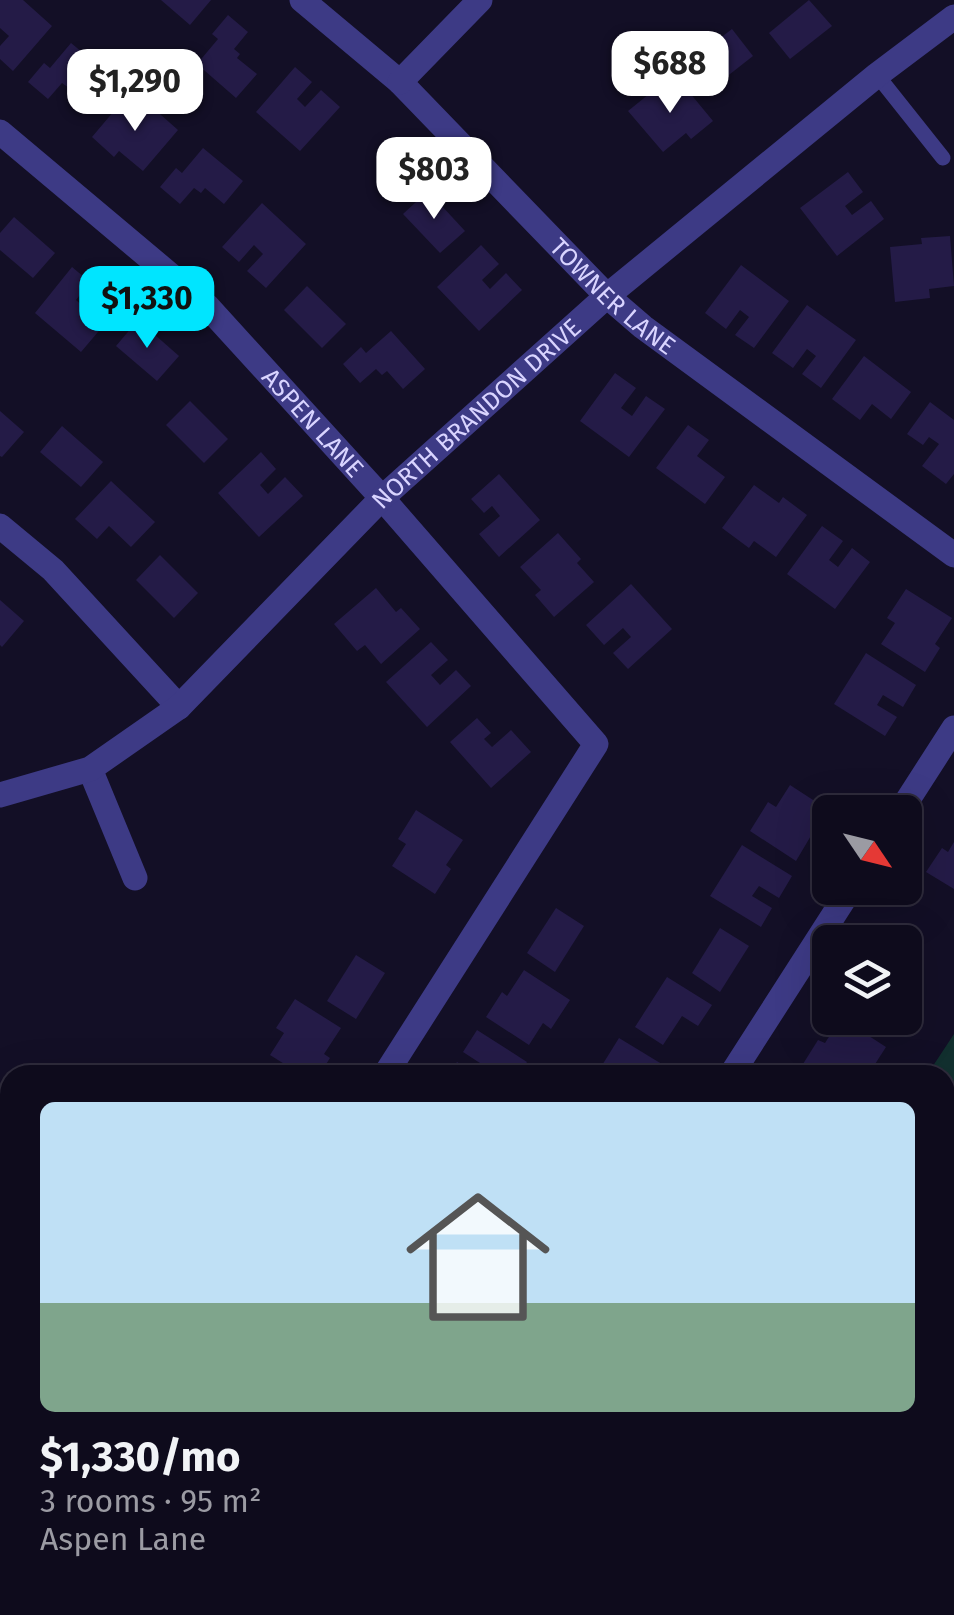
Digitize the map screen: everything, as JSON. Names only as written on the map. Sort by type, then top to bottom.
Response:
[{"type":"street","name":"TOWNER LANE","points":[[302,0],[400,82],[607,296],[643,327],[954,556]]},
{"type":"street","points":[[400,82],[480,0]]},
{"type":"street","name":"NORTH BRANDON DRIVE","points":[[0,795],[90,768],[179,707],[382,498],[607,296],[954,16]]},
{"type":"street","name":"ASPEN LANE","points":[[0,132],[207,306],[382,498],[596,744],[391,1065]]},
{"type":"street","points":[[0,526],[53,570],[179,707]]},
{"type":"street","points":[[911,795],[954,728]]},
{"type":"street","points":[[90,768],[135,878]]},
{"type":"street","points":[[737,1065],[841,905]]},
{"type":"lane","points":[[877,75],[944,158]]},
{"type":"green space","points":[[954,1034],[954,1065],[934,1065]]},
{"type":"building","points":[[0,0],[23,0],[52,26],[13,71],[0,59],[0,46],[9,36],[0,28]]},
{"type":"building","points":[[161,0],[211,0],[190,25]]},
{"type":"building","points":[[809,0],[832,26],[790,59],[769,33]]},
{"type":"building","points":[[228,15],[248,32],[234,49],[240,54],[237,58],[257,74],[236,98],[197,64],[218,39],[212,34]]},
{"type":"building","points":[[732,29],[753,56],[711,89],[689,62]]},
{"type":"building","points":[[71,43],[111,76],[92,98],[73,83],[69,88],[62,83],[48,99],[28,82],[44,63],[50,68]]},
{"type":"building","points":[[295,67],[312,82],[297,99],[305,107],[321,90],[340,107],[300,151],[256,112]]},
{"type":"building","points":[[680,81],[713,121],[691,139],[686,133],[663,152],[628,111],[654,90],[660,97]]},
{"type":"building","points":[[125,98],[145,115],[152,107],[178,130],[143,171],[119,151],[114,157],[92,137]]},
{"type":"building","points":[[203,148],[243,181],[224,204],[205,188],[201,193],[194,188],[180,204],[160,187],[176,168],[182,173]]},
{"type":"building","points":[[848,172],[863,192],[845,206],[852,215],[871,201],[884,219],[837,256],[800,208]]},
{"type":"building","points":[[428,191],[465,231],[440,253],[403,214]]},
{"type":"building","points":[[262,203],[306,244],[266,288],[247,271],[263,254],[254,245],[239,262],[222,247]]},
{"type":"building","points":[[14,217],[55,253],[33,278],[0,250],[0,233]]},
{"type":"building","points":[[950,236],[954,286],[929,289],[930,298],[895,302],[890,247],[922,244],[921,238]]},
{"type":"building","points":[[481,245],[499,264],[482,280],[490,289],[506,273],[522,290],[479,331],[437,287]]},
{"type":"building","points":[[741,265],[789,301],[754,348],[735,335],[749,317],[740,310],[726,329],[705,313]]},
{"type":"building","points":[[72,267],[90,282],[76,300],[85,308],[100,289],[120,306],[81,352],[35,313]]},
{"type":"building","points":[[307,286],[346,324],[322,348],[284,310]]},
{"type":"building","points":[[807,305],[856,340],[821,388],[802,374],[816,356],[807,349],[793,368],[772,353]]},
{"type":"building","points":[[138,320],[179,356],[157,381],[116,346]]},
{"type":"building","points":[[391,331],[425,369],[403,389],[387,371],[382,375],[376,369],[360,383],[343,364],[361,347],[366,353]]},
{"type":"building","points":[[864,356],[911,392],[891,419],[872,404],[860,420],[832,399]]},
{"type":"building","points":[[615,373],[636,388],[621,408],[632,416],[646,396],[665,409],[629,457],[580,421]]},
{"type":"building","points":[[190,401],[228,439],[204,463],[166,425]]},
{"type":"building","points":[[930,402],[954,420],[954,474],[946,484],[922,466],[939,444],[929,437],[923,445],[907,434]]},
{"type":"building","points":[[0,411],[24,432],[2,457],[0,456]]},
{"type":"building","points":[[688,425],[709,440],[697,456],[725,477],[705,504],[656,468]]},
{"type":"building","points":[[62,426],[103,462],[81,487],[40,452]]},
{"type":"building","points":[[261,452],[276,469],[260,485],[268,494],[285,477],[303,496],[259,537],[218,493]]},
{"type":"building","points":[[499,474],[540,520],[499,557],[479,534],[500,516],[492,506],[484,513],[471,499]]},
{"type":"building","points":[[111,481],[155,522],[131,547],[109,526],[97,539],[75,519]]},
{"type":"building","points":[[754,485],[779,503],[783,497],[807,515],[776,557],[754,541],[749,548],[722,528]]},
{"type":"building","points":[[822,526],[843,541],[829,560],[838,567],[852,548],[870,562],[835,609],[787,574]]},
{"type":"building","points":[[558,533],[581,559],[577,563],[594,582],[554,617],[535,595],[541,590],[520,567]]},
{"type":"building","points":[[160,555],[198,593],[174,618],[136,580]]},
{"type":"building","points":[[631,584],[672,629],[628,669],[613,653],[631,637],[623,628],[604,645],[586,625]]},
{"type":"building","points":[[376,588],[396,612],[401,608],[420,629],[381,664],[365,645],[357,651],[334,624]]},
{"type":"building","points":[[906,589],[952,618],[935,644],[940,648],[925,672],[881,644],[895,623],[887,618]]},
{"type":"building","points":[[0,600],[24,621],[2,647],[0,645]]},
{"type":"building","points":[[431,642],[448,660],[431,675],[440,685],[456,670],[471,686],[427,727],[386,682]]},
{"type":"building","points":[[866,653],[916,685],[903,707],[883,695],[877,705],[897,717],[885,736],[834,704]]},
{"type":"building","points":[[477,718],[491,733],[484,739],[492,747],[511,730],[531,752],[491,788],[450,742]]},
{"type":"building","points":[[790,785],[812,799],[812,834],[796,861],[750,831],[768,802],[776,807]]},
{"type":"building","points":[[416,810],[463,840],[446,865],[451,869],[435,894],[392,866],[406,844],[398,839]]},
{"type":"building","points":[[954,842],[954,889],[926,872],[942,848],[948,852]]},
{"type":"building","points":[[742,845],[792,876],[779,898],[759,886],[752,896],[772,908],[761,927],[710,896]]},
{"type":"building","points":[[556,908],[584,926],[555,972],[527,953]]},
{"type":"building","points":[[720,928],[749,946],[720,992],[692,973]]},
{"type":"building","points":[[356,955],[385,973],[356,1019],[327,1001]]},
{"type":"building","points":[[524,970],[570,1000],[551,1029],[543,1023],[529,1045],[486,1017],[502,992],[507,996]]},
{"type":"building","points":[[667,977],[712,1005],[698,1026],[682,1016],[663,1045],[635,1027]]},
{"type":"building","points":[[295,999],[341,1028],[324,1054],[330,1058],[325,1065],[286,1065],[270,1055],[284,1033],[276,1028]]},
{"type":"building","points":[[477,1030],[527,1062],[483,1065],[463,1052]]},
{"type":"building","points":[[830,1035],[867,1035],[886,1047],[874,1065],[805,1065],[818,1040],[825,1043]]},
{"type":"building","points":[[619,1038],[663,1065],[602,1065]]}]
